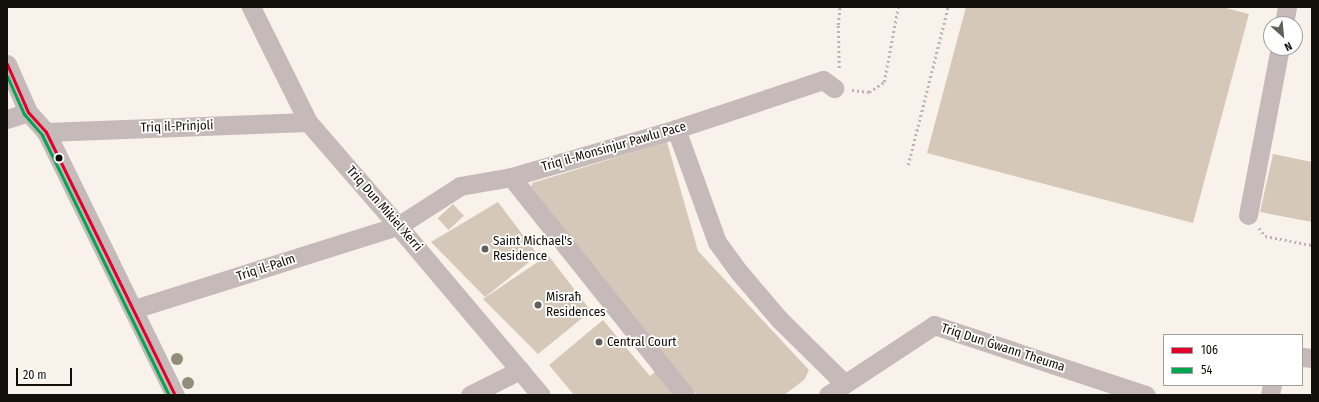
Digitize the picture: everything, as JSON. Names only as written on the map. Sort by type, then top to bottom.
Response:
[{"type":"street","name":"Triq Dun Mikiel Xerri","points":[[251,7],[308,122],[541,395]]},
{"type":"street","points":[[1248,215],[1278,56]]},
{"type":"street","points":[[7,64],[28,112],[46,132],[176,395]]},
{"type":"street","name":"Triq il-Monsinjur Pawlu Pace","points":[[398,226],[460,186],[511,177],[676,129],[823,80],[834,88]]},
{"type":"street","points":[[7,119],[28,112]]},
{"type":"street","name":"Triq il-Prinjoli","points":[[46,132],[308,122]]},
{"type":"street","points":[[676,129],[717,242],[739,272],[779,319],[844,384]]},
{"type":"street","points":[[511,177],[685,395]]},
{"type":"street","name":"Triq il-Palm","points":[[134,309],[398,226]]},
{"type":"street","name":"Triq Dun Ġwann Theuma","points":[[828,395],[934,325],[1146,395]]},
{"type":"street","points":[[470,395],[520,370]]},
{"type":"path","points":[[840,7],[838,25],[839,76],[834,88],[869,92],[884,82],[898,7]]},
{"type":"path","points":[[908,166],[948,7]]},
{"type":"path","points":[[1248,215],[1265,236],[1312,245]]},
{"type":"building","points":[[966,7],[1222,7],[1249,14],[1193,223],[927,153]]},
{"type":"building","points":[[667,142],[698,251],[809,370],[804,380],[784,395],[697,395],[530,192],[532,183]]},
{"type":"building","points":[[1273,154],[1312,162],[1312,222],[1260,212]]},
{"type":"building","name":"Saint Michael's Residence","points":[[498,202],[538,255],[485,297],[431,242]]},
{"type":"building","points":[[453,204],[464,216],[449,230],[438,218]]},
{"type":"building","name":"Misraħ Residences","points":[[548,255],[591,311],[538,354],[483,299]]},
{"type":"building","name":"Central Court","points":[[603,320],[650,376],[656,371],[675,395],[574,395],[549,365]]},
{"type":"transit line","name":"106","points":[[7,64],[28,112],[46,132],[175,395]]},
{"type":"transit line","name":"54","points":[[7,76],[24,114],[42,135],[169,395]]},
{"type":"place","name":"Saint Michael's Residence","points":[[485,249]]},
{"type":"place","name":"Misraħ Residences","points":[[538,305]]},
{"type":"place","name":"Central Court","points":[[599,342]]}]
